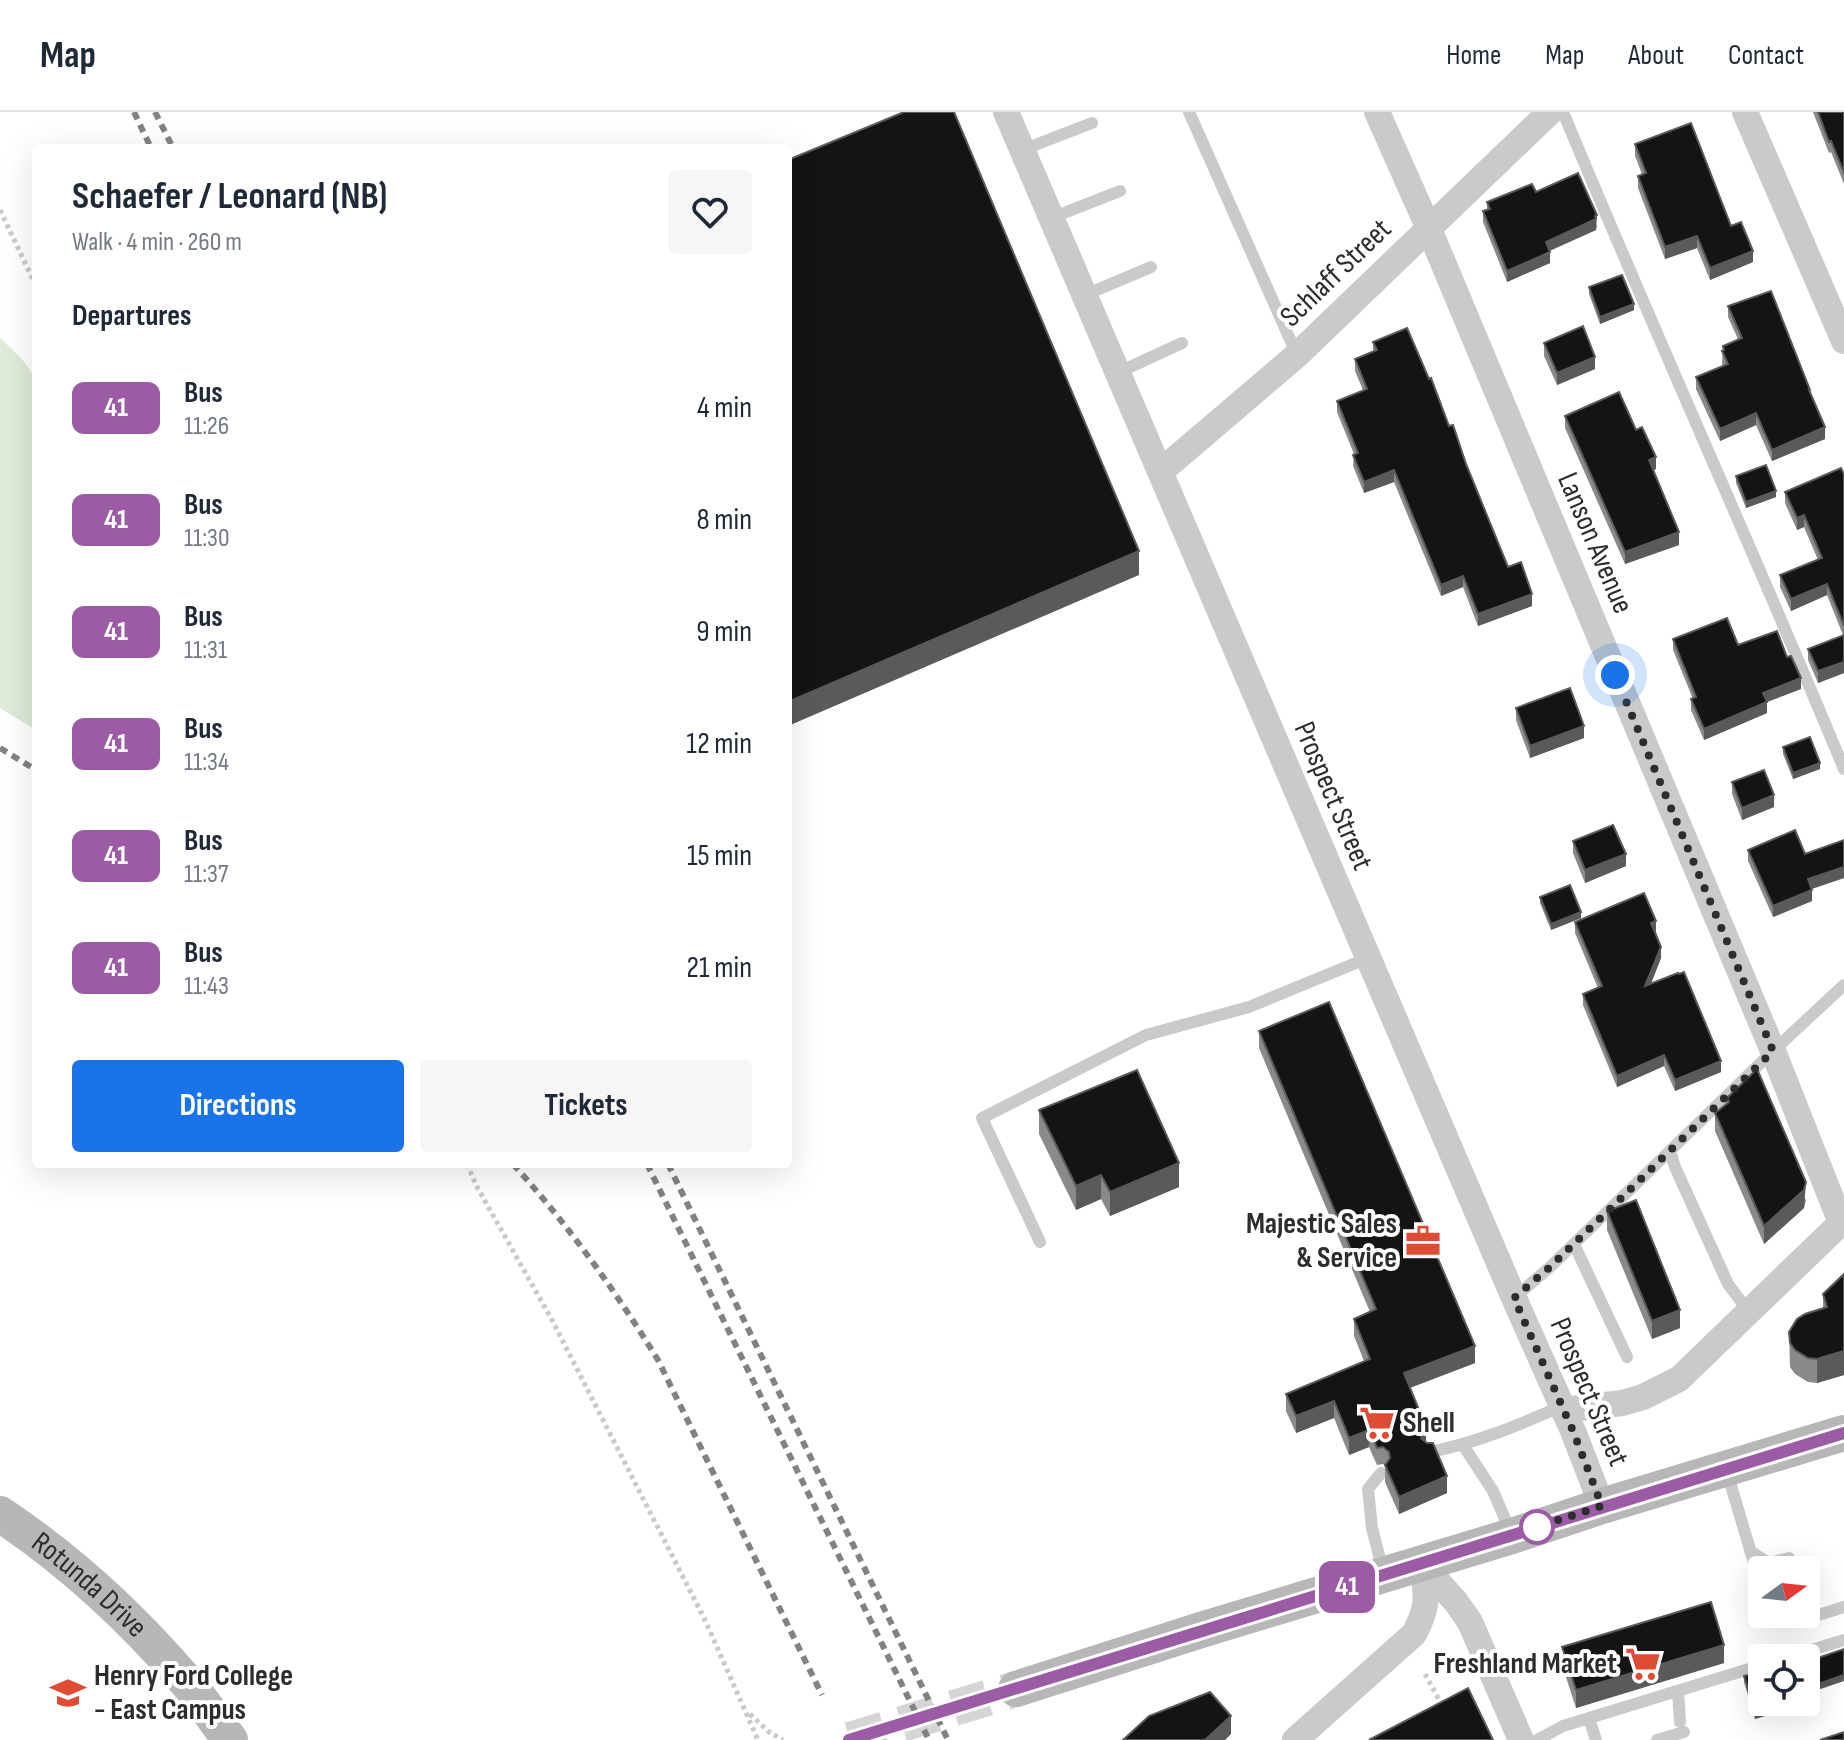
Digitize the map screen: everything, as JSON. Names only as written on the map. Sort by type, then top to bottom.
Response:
[{"type":"main road","points":[[1016,1689],[1844,1433]]},
{"type":"main road","name":"Rotunda Drive","points":[[0,1514],[35,1538],[115,1605],[185,1680],[230,1740]]},
{"type":"street","name":"Prospect Street","points":[[1006,112],[1602,1506]]},
{"type":"street","name":"Lanson Avenue","points":[[1377,112],[1429,229],[1843,1222]]},
{"type":"street","name":"Schlaff Street","points":[[1160,472],[1297,355],[1550,112]]},
{"type":"street","points":[[1745,112],[1844,341]]},
{"type":"street","points":[[1562,1408],[1622,1403],[1679,1379],[1843,1222]]},
{"type":"street","points":[[1295,1740],[1414,1634],[1425,1614],[1422,1564]]},
{"type":"street","points":[[1422,1564],[1470,1622],[1521,1740]]},
{"type":"lane","points":[[1189,112],[1297,355]]},
{"type":"lane","points":[[1563,112],[1844,769]]},
{"type":"lane","points":[[1022,150],[1092,123]]},
{"type":"lane","points":[[1051,218],[1120,191]]},
{"type":"lane","points":[[1085,295],[1151,267]]},
{"type":"lane","points":[[1117,373],[1182,343]]},
{"type":"lane","points":[[1040,1242],[982,1118],[1146,1035],[1249,1007],[1368,958]]},
{"type":"lane","points":[[1514,1298],[1844,985]]},
{"type":"lane","points":[[1670,1151],[1728,1284],[1749,1312]]},
{"type":"lane","points":[[1574,1244],[1627,1357]]},
{"type":"lane","points":[[1430,1452],[1463,1445],[1562,1408]]},
{"type":"lane","points":[[1463,1445],[1493,1491],[1512,1536]]},
{"type":"lane","points":[[1727,1469],[1752,1556]]},
{"type":"lane","points":[[1381,1473],[1368,1489],[1372,1528],[1384,1575]]},
{"type":"lane","points":[[1750,1551],[1758,1556]]},
{"type":"lane","points":[[1820,1615],[1844,1607]]},
{"type":"lane","points":[[1820,1647],[1844,1640]]},
{"type":"lane","points":[[1537,1740],[1563,1726],[1748,1669]]},
{"type":"lane","points":[[1657,1740],[1682,1727],[1678,1691]]},
{"type":"lane","points":[[1589,1718],[1596,1740]]},
{"type":"path","points":[[0,210],[32,278]]},
{"type":"path","points":[[469,1168],[552,1320],[705,1620],[758,1740]]},
{"type":"path","points":[[1425,1674],[1446,1714]]},
{"type":"path","points":[[1442,1706],[1454,1700]]},
{"type":"path","points":[[745,1707],[769,1732],[783,1740]]},
{"type":"green space","points":[[0,338],[32,373],[32,728],[0,708]]},
{"type":"building","points":[[904,112],[954,112],[1139,551],[792,700],[792,158]]},
{"type":"building","points":[[1818,112],[1844,112],[1844,173],[1829,142]]},
{"type":"building","points":[[1691,123],[1731,226],[1741,222],[1753,251],[1710,268],[1697,236],[1665,247],[1638,176],[1646,173],[1635,144]]},
{"type":"building","points":[[1578,173],[1596,219],[1546,242],[1550,252],[1507,271],[1483,211],[1490,209],[1487,202],[1532,184],[1536,192]]},
{"type":"building","points":[[1622,275],[1634,304],[1600,317],[1589,287]]},
{"type":"building","points":[[1771,291],[1825,427],[1772,450],[1756,413],[1720,429],[1696,377],[1728,364],[1723,346],[1742,338],[1728,306]]},
{"type":"building","points":[[1583,326],[1595,357],[1557,373],[1544,343]]},
{"type":"building","points":[[1407,328],[1449,426],[1453,425],[1508,567],[1521,562],[1532,594],[1478,614],[1463,576],[1441,585],[1394,470],[1364,482],[1353,455],[1358,453],[1337,401],[1367,389],[1355,359],[1377,350],[1373,342]]},
{"type":"building","points":[[1619,392],[1636,430],[1642,427],[1656,457],[1649,460],[1679,532],[1625,552],[1565,416]]},
{"type":"building","points":[[1766,465],[1776,491],[1746,502],[1736,476]]},
{"type":"building","points":[[1841,468],[1844,474],[1844,626],[1827,584],[1791,599],[1780,575],[1822,558],[1804,515],[1797,518],[1785,492]]},
{"type":"building","points":[[1727,618],[1738,645],[1777,631],[1787,657],[1791,656],[1801,678],[1763,693],[1767,702],[1704,729],[1691,699],[1696,697],[1673,639]]},
{"type":"building","points":[[1844,635],[1844,662],[1818,671],[1808,649]]},
{"type":"building","points":[[1570,688],[1584,726],[1530,746],[1516,708]]},
{"type":"building","points":[[1810,737],[1820,763],[1793,773],[1783,747]]},
{"type":"building","points":[[1764,770],[1774,795],[1742,808],[1732,782]]},
{"type":"building","points":[[1613,825],[1626,854],[1585,870],[1573,841]]},
{"type":"building","points":[[1795,830],[1805,854],[1844,840],[1844,867],[1808,879],[1812,890],[1773,906],[1748,850]]},
{"type":"building","points":[[1570,885],[1581,912],[1551,924],[1540,897]]},
{"type":"building","points":[[1644,893],[1656,921],[1651,923],[1661,947],[1645,986],[1684,972],[1721,1061],[1675,1080],[1664,1055],[1617,1076],[1583,994],[1602,986],[1575,922]]},
{"type":"building","points":[[1329,1002],[1475,1346],[1404,1373],[1426,1427],[1421,1438],[1433,1443],[1447,1476],[1399,1497],[1385,1465],[1390,1458],[1389,1452],[1383,1447],[1377,1448],[1369,1430],[1349,1438],[1334,1401],[1296,1416],[1286,1394],[1370,1359],[1354,1319],[1376,1309],[1259,1031]]},
{"type":"building","points":[[1757,1069],[1806,1182],[1804,1190],[1764,1226],[1715,1113],[1729,1102],[1727,1098]]},
{"type":"building","points":[[1137,1070],[1179,1163],[1110,1192],[1101,1175],[1076,1186],[1039,1110]]},
{"type":"building","points":[[1636,1200],[1680,1310],[1652,1321],[1607,1211]]},
{"type":"building","points":[[1844,1274],[1844,1351],[1817,1359],[1808,1358],[1795,1350],[1790,1343],[1789,1332],[1797,1319],[1827,1307],[1823,1294]]},
{"type":"building","points":[[1711,1602],[1724,1645],[1576,1690],[1562,1647]]},
{"type":"building","points":[[1844,1649],[1844,1675],[1820,1683],[1820,1657]]},
{"type":"building","points":[[1468,1688],[1493,1740],[1369,1740]]},
{"type":"building","points":[[1210,1692],[1231,1716],[1205,1740],[1123,1740],[1149,1716]]},
{"type":"building","points":[[1844,1732],[1844,1740],[1820,1740]]},
{"type":"tunnel","points":[[850,1740],[1016,1689]]},
{"type":"railway","points":[[134,112],[149,144]]},
{"type":"railway","points":[[155,112],[171,144]]},
{"type":"railway","points":[[0,748],[32,768]]},
{"type":"railway","points":[[516,1168],[590,1259],[658,1360],[822,1695]]},
{"type":"railway","points":[[649,1168],[929,1740]]},
{"type":"railway","points":[[670,1168],[948,1740]]},
{"type":"bus line","name":"41","points":[[849,1740],[1844,1433]]},
{"type":"place","name":"Majestic Sales & Service","points":[[1423,1241]]},
{"type":"place","name":"Shell","points":[[1377,1423]]},
{"type":"place","name":"Freshland Market","points":[[1643,1664]]},
{"type":"place","name":"Henry Ford College - East Campus","points":[[68,1693]]},
{"type":"route","points":[[1537,1527],[1527,1530],[1602,1506],[1573,1431],[1514,1298],[1550,1267],[1773,1051],[1615,675]]}]
